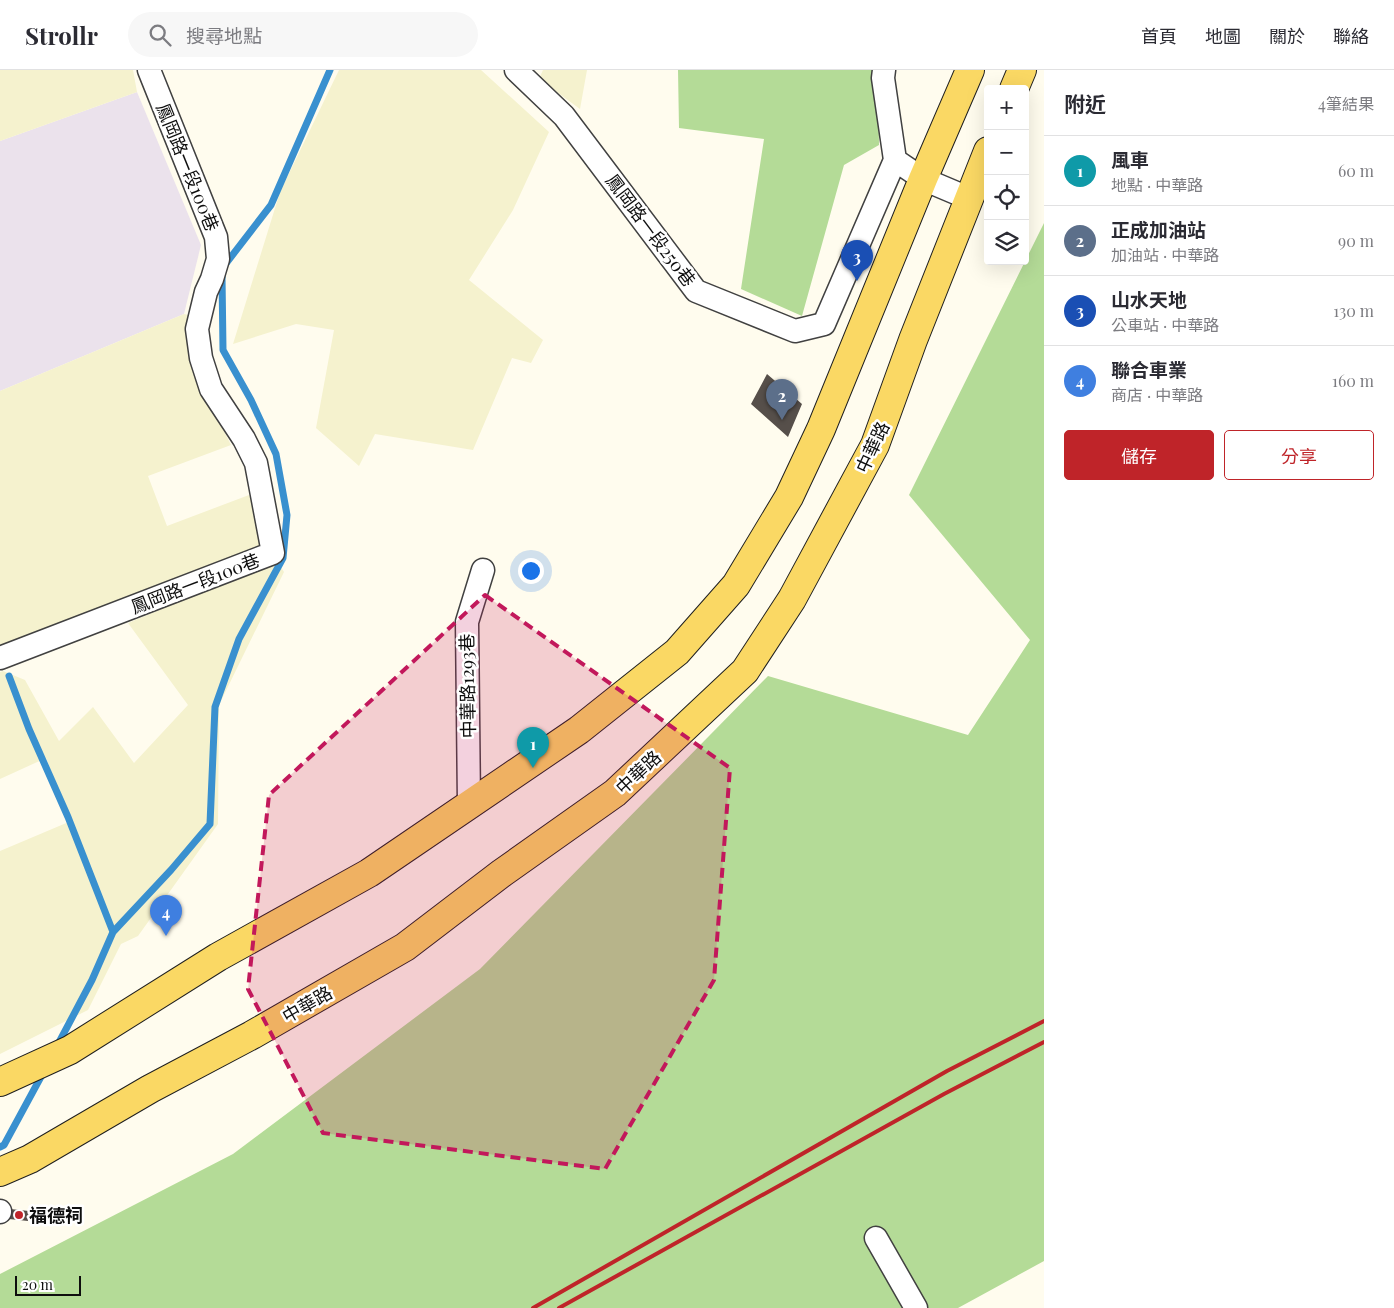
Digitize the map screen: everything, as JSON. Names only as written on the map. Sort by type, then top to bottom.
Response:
[{"type":"main road","points":[[2,1082],[70,1050],[218,957],[369,873],[579,730],[677,652],[736,585],[789,497],[821,429],[923,179],[970,70]]},
{"type":"main road","points":[[1016,85],[1022,70]]},
{"type":"main road","name":"中華路","points":[[0,1172],[30,1159],[150,1089],[252,1035],[405,947],[502,873],[615,794],[744,671],[792,599],[876,445],[913,340],[984,160]]},
{"type":"lane","name":"鳳岡路一段100巷","points":[[0,658],[273,553],[256,463],[244,439],[211,390],[201,358],[197,329],[206,292],[218,259],[216,237],[150,70]]},
{"type":"lane","name":"鳳岡路一段250巷","points":[[516,70],[564,116],[696,291],[795,331],[824,324],[895,160]]},
{"type":"lane","points":[[884,70],[883,78],[895,160],[923,179],[968,198]]},
{"type":"lane","name":"中華路1293巷","points":[[468,805],[467,622],[483,570]]},
{"type":"lane","points":[[876,1238],[916,1308]]},
{"type":"highlighted area","points":[[485,595],[730,768],[714,980],[605,1169],[323,1133],[248,989],[269,795]]},
{"type":"shaded area","points":[[0,70],[133,70],[137,92],[0,141]]},
{"type":"shaded area","points":[[339,70],[481,70],[549,132],[513,210],[469,280],[543,340],[531,363],[512,358],[473,450],[375,434],[359,466],[316,428],[334,330],[296,324],[233,344],[280,192]]},
{"type":"shaded area","points":[[543,70],[587,70],[580,109],[539,79]]},
{"type":"shaded area","points":[[137,92],[201,245],[184,314],[0,391],[0,141]]},
{"type":"shaded area","points":[[184,314],[196,317],[200,384],[231,445],[148,476],[167,526],[249,495],[273,549],[0,655],[0,391]]},
{"type":"shaded area","points":[[277,561],[284,572],[219,705],[218,824],[138,936],[121,944],[88,1010],[0,1054],[0,851],[71,821],[46,758],[0,779],[0,672],[3,671],[25,680],[59,741],[93,707],[134,763],[188,705],[128,623]]},
{"type":"green space","points":[[678,70],[878,70],[879,145],[844,165],[802,316],[741,289],[764,139],[679,128]]},
{"type":"green space","points":[[1044,223],[1044,1261],[958,1308],[0,1308],[0,1274],[233,1154],[480,969],[768,676],[968,735],[1030,640],[909,495],[1023,265],[1029,265],[1029,253]]},
{"type":"building","points":[[767,374],[802,404],[788,437],[751,404]]},
{"type":"building","name":"福德祠","points":[[10,1209],[29,1211],[28,1221],[9,1219]]},
{"type":"waterway","points":[[224,266],[271,205],[330,70]]},
{"type":"waterway","points":[[56,1048],[92,980],[113,932],[171,870],[210,824],[215,707],[239,639],[283,558],[287,515],[276,454],[251,400],[223,350],[222,276]]},
{"type":"waterway","points":[[9,676],[29,729],[68,817],[113,932]]},
{"type":"waterway","points":[[0,1147],[4,1145],[43,1073]]},
{"type":"railway","points":[[533,1308],[947,1071],[1044,1021]]},
{"type":"railway","points":[[559,1308],[944,1094],[1044,1042]]},
{"type":"place","name":"山水天地","points":[[857,281]]},
{"type":"place","name":"正成加油站","points":[[782,420]]},
{"type":"place","name":"風車","points":[[533,768]]},
{"type":"place","name":"聯合車業","points":[[166,936]]},
{"type":"place","name":"福德祠","points":[[19,1215]]}]
